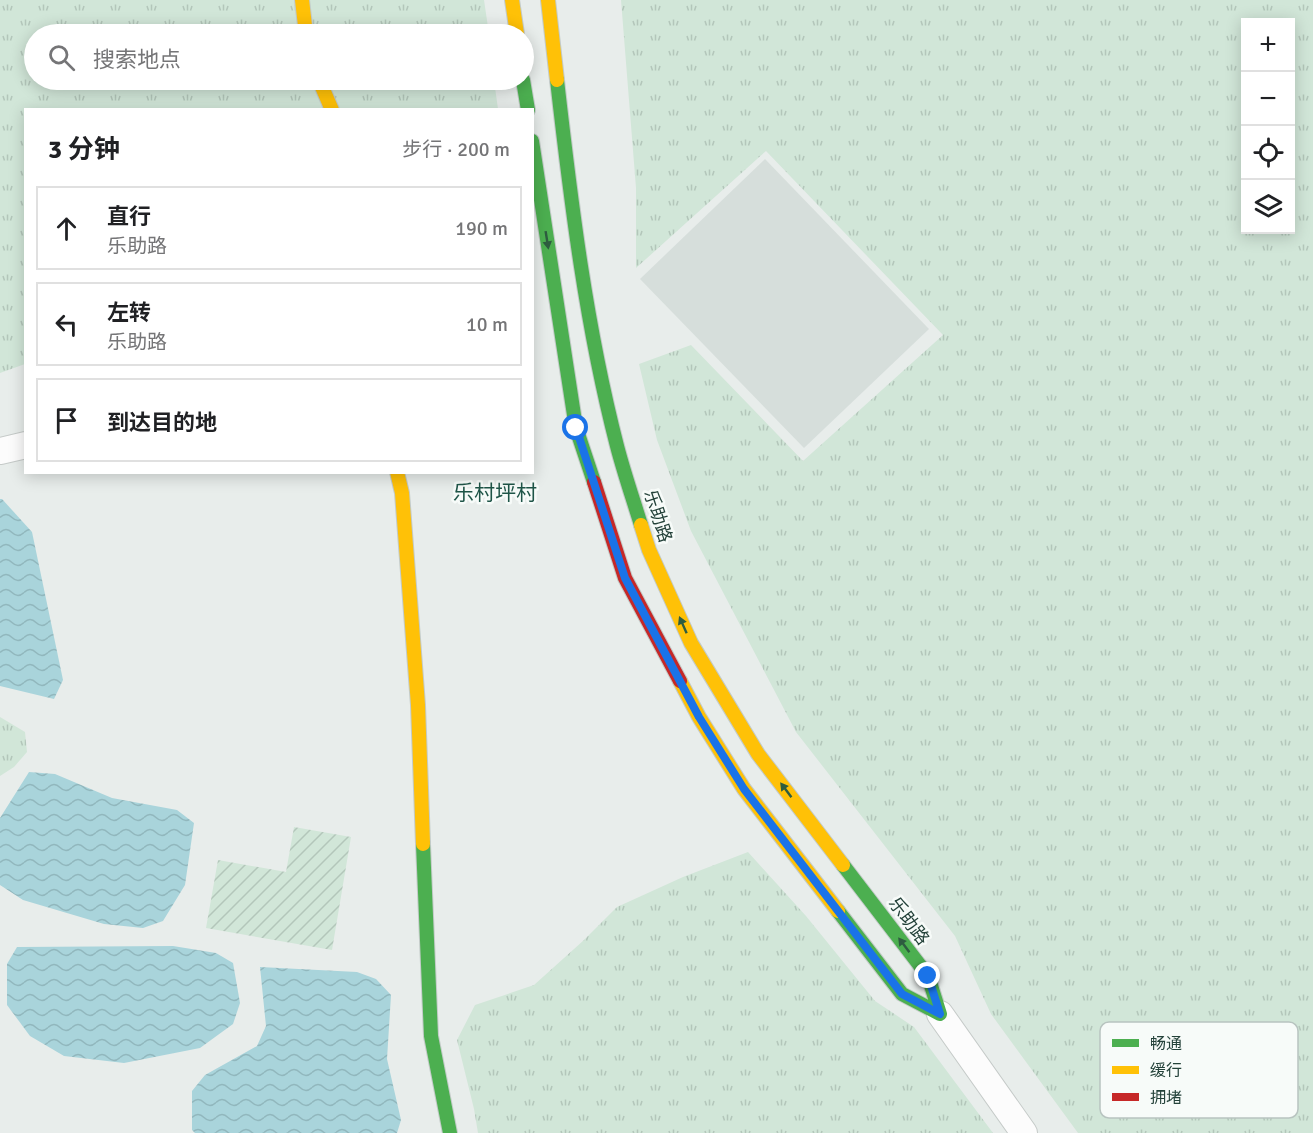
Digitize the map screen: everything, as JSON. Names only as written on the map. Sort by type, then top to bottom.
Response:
[{"type":"street","points":[[302,0],[305,24]]},
{"type":"street","points":[[512,0],[516,24]]},
{"type":"street","name":"乐助路","points":[[548,0],[572,211],[595,346],[617,447],[649,550],[691,643],[758,754],[928,976],[940,1014]]},
{"type":"street","points":[[323,90],[331,108]]},
{"type":"street","points":[[525,90],[528,108]]},
{"type":"street","points":[[534,154],[576,428],[625,578],[699,717],[744,789],[902,994],[940,1014],[1024,1133]]},
{"type":"street","points":[[0,451],[24,445]]},
{"type":"street","points":[[398,474],[402,493],[418,705],[431,1036],[450,1133]]},
{"type":"shaded area","points":[[765,159],[929,329],[804,448],[640,279]]},
{"type":"green space","points":[[0,0],[484,0],[488,24],[24,24],[24,90],[495,90],[498,108],[24,108],[24,364],[0,373]]},
{"type":"green space","points":[[621,0],[1313,0],[1313,1133],[1078,1133],[991,1014],[955,936],[796,732],[691,531],[657,440],[639,364],[691,345],[803,461],[943,335],[766,151],[636,268],[636,188]]},
{"type":"green space","points":[[0,717],[25,732],[27,752],[14,767],[0,776]]},
{"type":"green space","points":[[294,827],[351,837],[332,950],[206,928],[218,860],[286,872]]},
{"type":"green space","points":[[748,852],[806,916],[875,1001],[914,1027],[993,1133],[478,1133],[457,1040],[475,1005],[534,985],[617,907],[683,877]]},
{"type":"water","points":[[0,499],[32,532],[63,680],[54,699],[0,686]]},
{"type":"water","points":[[29,772],[55,774],[112,798],[177,810],[194,823],[185,885],[163,921],[143,928],[104,924],[23,900],[0,885],[0,818]]},
{"type":"water","points":[[173,946],[216,953],[233,963],[240,1003],[233,1024],[200,1048],[124,1063],[64,1056],[30,1036],[7,1005],[7,964],[17,947]]},
{"type":"water","points":[[260,967],[357,972],[376,979],[391,995],[387,1059],[401,1120],[397,1133],[195,1133],[192,1130],[192,1091],[205,1075],[257,1046],[266,1026]]},
{"type":"traffic: fast","points":[[557,80],[588,310],[617,446],[641,525]]},
{"type":"traffic: fast","points":[[525,90],[528,108]]},
{"type":"traffic: fast","points":[[534,154],[576,428],[594,482]]},
{"type":"traffic: fast","points":[[423,844],[431,1036],[450,1133]]},
{"type":"traffic: fast","points":[[838,911],[902,994],[940,1014],[928,976],[843,865]]},
{"type":"traffic: slow","points":[[302,0],[305,24]]},
{"type":"traffic: slow","points":[[512,0],[516,24]]},
{"type":"traffic: slow","points":[[548,0],[557,80]]},
{"type":"traffic: slow","points":[[323,90],[331,108]]},
{"type":"traffic: slow","points":[[397,474],[402,493],[418,705],[423,844]]},
{"type":"traffic: slow","points":[[641,525],[649,550],[691,643],[758,754],[843,865]]},
{"type":"traffic: slow","points":[[680,681],[699,717],[744,789],[838,911]]},
{"type":"traffic: jam","points":[[594,482],[625,578],[680,681]]},
{"type":"district","name":"乐村坪村","points":[[495,493]]},
{"type":"route","points":[[576,428],[625,578],[699,717],[744,789],[902,994],[940,1014],[928,976]]}]
